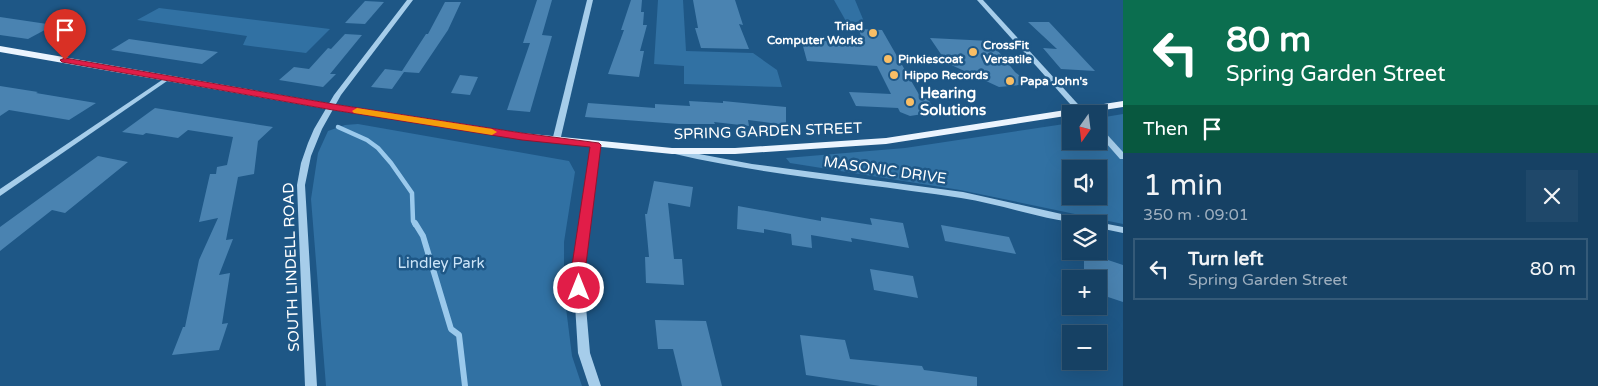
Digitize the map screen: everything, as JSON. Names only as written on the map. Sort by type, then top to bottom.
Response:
[{"type":"main road","name":"SPRING GARDEN STREET","points":[[0,50],[333,107],[556,141],[672,151],[734,151],[886,141],[1062,115]]},
{"type":"main road","name":"SPRING GARDEN STREET","points":[[1108,107],[1123,104]]},
{"type":"street","name":"SOUTH LINDELL ROAD","points":[[311,386],[301,185],[305,159],[319,128],[333,107],[338,95],[410,0]]},
{"type":"street","points":[[556,141],[590,0]]},
{"type":"street","points":[[980,0],[1076,105]]},
{"type":"street","points":[[0,193],[168,78]]},
{"type":"street","points":[[1108,140],[1123,157]]},
{"type":"street","points":[[595,145],[578,272],[584,353],[595,386]]},
{"type":"street","name":"MASONIC DRIVE","points":[[672,151],[752,167],[963,195],[1062,217]]},
{"type":"street","points":[[1107,227],[1123,230]]},
{"type":"green space","points":[[658,0],[683,0],[686,51],[753,53],[777,70],[782,87],[684,84],[684,66],[654,64]]},
{"type":"green space","points":[[834,0],[855,0],[865,24],[847,23]]},
{"type":"green space","points":[[159,8],[330,29],[306,53],[243,45],[247,36],[137,20]]},
{"type":"green space","points":[[1123,114],[1123,224],[1107,221],[1107,215],[1080,215],[960,190],[790,163],[786,158],[905,148],[1062,124],[1062,150],[1108,150],[1108,116]]},
{"type":"green space","name":"Lindley Park","points":[[358,124],[569,161],[575,172],[564,242],[564,292],[572,356],[582,386],[326,386],[311,199],[318,153],[328,131],[345,125]]},
{"type":"building","points":[[537,0],[552,0],[542,35],[552,36],[530,112],[507,110],[530,43],[523,43]]},
{"type":"building","points":[[631,0],[642,0],[641,12],[644,12],[643,25],[647,25],[640,51],[644,51],[639,77],[608,74],[624,30],[621,30]]},
{"type":"building","points":[[693,0],[735,0],[743,25],[739,24],[749,49],[701,48],[695,28],[698,28]]},
{"type":"building","points":[[365,1],[384,2],[365,24],[345,23]]},
{"type":"building","points":[[445,2],[461,2],[448,30],[419,73],[404,72],[392,89],[371,87],[385,69],[402,71],[426,34],[428,34]]},
{"type":"building","points":[[0,17],[54,25],[28,39],[0,35]]},
{"type":"building","points":[[1028,22],[1049,22],[1095,71],[1061,69],[1043,48],[1057,49]]},
{"type":"building","points":[[858,29],[882,30],[921,98],[928,99],[936,112],[910,116],[900,112],[898,108],[856,106],[849,92],[891,94],[877,66],[807,61],[801,39],[865,44]]},
{"type":"building","points":[[345,34],[362,35],[330,74],[336,74],[323,87],[279,80],[294,67],[309,69],[328,48],[331,49]]},
{"type":"building","points":[[930,38],[990,41],[1015,72],[1030,84],[999,87],[947,63]]},
{"type":"building","points":[[129,39],[218,52],[202,64],[111,50]]},
{"type":"building","points":[[460,75],[478,77],[470,95],[451,93]]},
{"type":"building","points":[[0,86],[96,103],[69,120],[9,110],[0,116]]},
{"type":"building","points":[[689,101],[723,103],[723,101],[786,107],[786,125],[748,120],[749,126],[714,122],[715,124],[679,124],[585,117],[588,103],[655,108],[655,104],[690,106]]},
{"type":"building","points":[[155,108],[273,127],[258,141],[254,174],[238,177],[226,240],[233,239],[219,275],[230,273],[222,324],[228,323],[219,350],[172,355],[183,327],[185,327],[199,260],[218,218],[199,222],[210,174],[216,174],[217,167],[227,165],[233,137],[188,130],[178,138],[146,133],[143,135],[122,132]]},
{"type":"building","points":[[98,156],[128,162],[65,213],[52,210],[0,251],[0,227]]},
{"type":"building","points":[[654,181],[693,187],[690,207],[668,203],[674,259],[682,259],[684,285],[646,283],[645,257],[649,257],[645,214],[647,214]]},
{"type":"building","points":[[738,206],[821,221],[821,217],[872,225],[870,218],[903,223],[909,248],[851,238],[852,242],[811,235],[812,248],[792,245],[791,234],[764,229],[764,233],[737,229]]},
{"type":"building","points":[[941,225],[1009,237],[1016,254],[945,241]]},
{"type":"building","points":[[1084,260],[1107,260],[1123,265],[1123,302],[1107,297],[1107,270],[1084,270]]},
{"type":"building","points":[[870,269],[913,276],[918,298],[874,290]]},
{"type":"building","points":[[655,320],[706,321],[722,386],[682,386],[673,349],[658,349]]},
{"type":"building","points":[[800,335],[845,340],[850,359],[922,366],[924,370],[977,377],[977,386],[880,386],[806,375]]},
{"type":"waterway","points":[[338,127],[367,140],[378,148],[391,163],[412,193],[413,221],[415,225]]},
{"type":"waterway","points":[[415,223],[423,236],[451,329],[459,335],[465,386]]},
{"type":"slow traffic","points":[[357,111],[492,132]]},
{"type":"place","name":"Triad Computer Works","points":[[873,33]]},
{"type":"place","name":"CrossFit Versatile","points":[[973,52]]},
{"type":"place","name":"Pinkiescoat","points":[[888,59]]},
{"type":"place","name":"Hippo Records","points":[[894,75]]},
{"type":"place","name":"Papa John's","points":[[1010,81]]},
{"type":"place","name":"Hearing Solutions","points":[[910,102]]},
{"type":"route","points":[[65,60],[333,107],[522,136],[595,145],[578,272],[579,288]]}]
